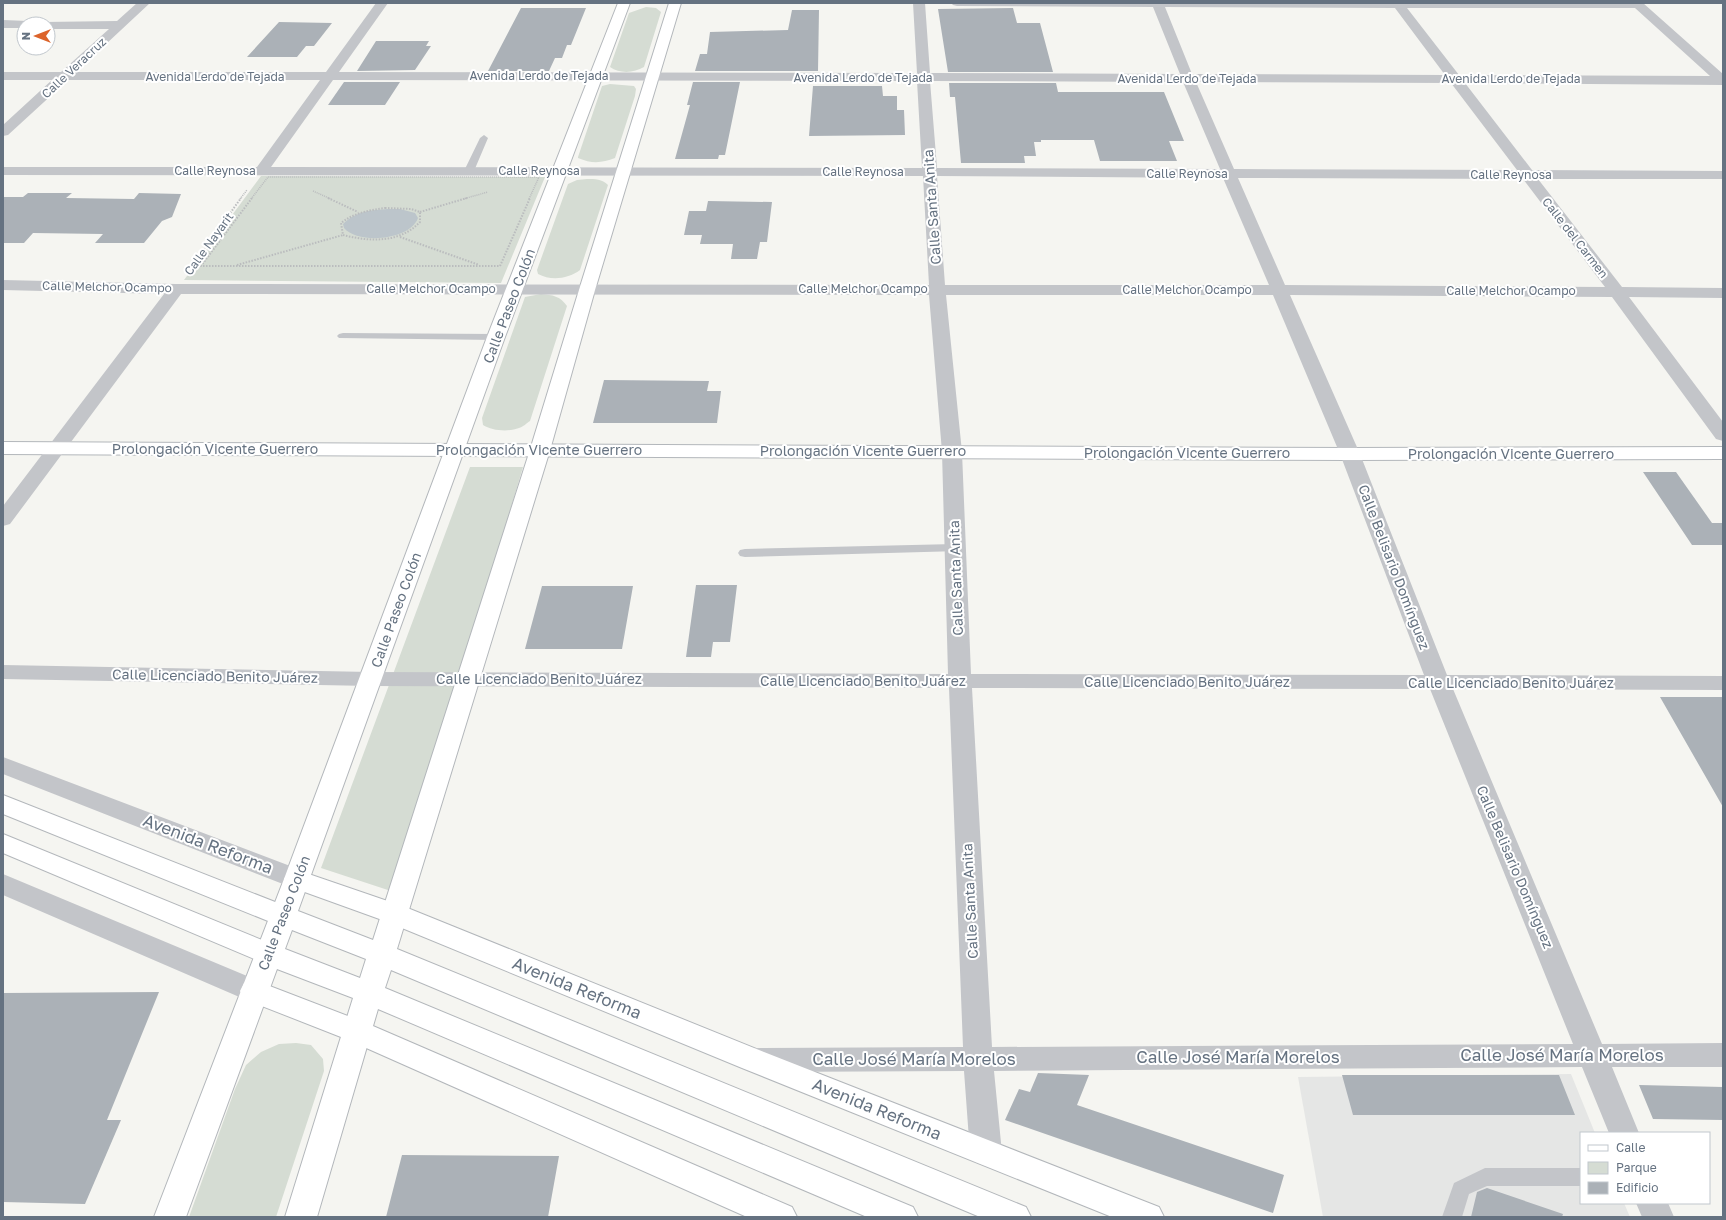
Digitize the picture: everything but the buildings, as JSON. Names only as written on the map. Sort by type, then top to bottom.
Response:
[{"type":"main road","name":"Calle Paseo Colón","points":[[170,1217],[297,879],[496,337],[516,289],[624,3]]},
{"type":"main road","points":[[301,1217],[356,1031],[395,914],[540,450],[587,290],[675,3]]},
{"type":"main road","name":"Prolongación Vicente Guerrero","points":[[3,448],[1350,454],[1723,453]]},
{"type":"main road","points":[[3,804],[382,954],[1016,1217]]},
{"type":"main road","points":[[3,844],[269,954],[369,993],[902,1217]]},
{"type":"main road","name":"Avenida Reforma","points":[[297,879],[395,914],[753,1060],[1148,1217]]},
{"type":"main road","points":[[254,992],[356,1031],[781,1217]]},
{"type":"street","name":"Calle Veracruz","points":[[3,132],[144,3]]},
{"type":"street","points":[[261,171],[382,3]]},
{"type":"street","name":"Calle Santa Anita","points":[[919,3],[925,78],[937,289],[952,452],[960,682],[978,1059],[986,1153]]},
{"type":"street","points":[[957,3],[1637,4],[1722,80]]},
{"type":"street","name":"Calle Belisario Domínguez","points":[[1157,3],[1188,79],[1350,454],[1439,683],[1624,1132]]},
{"type":"street","name":"Calle del Carmen","points":[[1398,4],[1617,292],[1723,435]]},
{"type":"street","points":[[3,24],[16,24]]},
{"type":"street","points":[[56,25],[120,25]]},
{"type":"street","name":"Avenida Lerdo de Tejada","points":[[3,76],[653,76],[1722,80]]},
{"type":"street","name":"Calle Reynosa","points":[[3,171],[624,171],[1723,175]]},
{"type":"street","name":"Calle Melchor Ocampo","points":[[3,285],[176,288],[587,290],[937,289],[1723,293]]},
{"type":"street","name":"Calle Nayarit","points":[[3,520],[176,288]]},
{"type":"street","name":"Calle Licenciado Benito Juárez","points":[[3,672],[371,679],[960,682],[1723,683]]},
{"type":"street","name":"Avenida Reforma","points":[[3,765],[297,879]]},
{"type":"street","points":[[3,884],[254,992]]},
{"type":"street","name":"Calle José María Morelos","points":[[753,1060],[1723,1055]]},
{"type":"street","points":[[1652,1204],[1658,1217]]},
{"type":"lane","points":[[469,171],[484,138]]},
{"type":"lane","points":[[343,336],[496,337]]},
{"type":"lane","points":[[745,554],[955,548]]},
{"type":"lane","points":[[1452,1217],[1461,1189],[1485,1177],[1580,1177]]},
{"type":"path","name":"Calle Nayarit","points":[[176,288],[261,171]]},
{"type":"path","points":[[268,176],[539,177],[500,266],[201,266],[268,176]]},
{"type":"path","points":[[281,176],[288,180]]},
{"type":"path","points":[[524,182],[539,177]]},
{"type":"path","points":[[309,189],[358,212]]},
{"type":"path","points":[[343,235],[341,223],[358,212],[385,208],[401,208],[420,212],[494,190]]},
{"type":"path","points":[[233,266],[343,235],[361,239],[400,237],[409,233],[416,227],[420,222],[420,212]]},
{"type":"path","points":[[400,237],[482,266]]},
{"type":"shaded area","points":[[400,209],[415,213],[418,218],[413,225],[405,231],[384,238],[361,237],[344,228],[343,224],[353,216],[370,211]]},
{"type":"shaded area","points":[[1571,1074],[1595,1132],[1580,1132],[1580,1204],[1624,1204],[1630,1217],[1323,1217],[1298,1077]]},
{"type":"green space","points":[[646,7],[656,8],[661,12],[644,67],[636,71],[623,72],[610,67],[629,13]]},
{"type":"green space","points":[[610,84],[634,86],[636,89],[615,158],[597,162],[578,158],[602,86]]},
{"type":"green space","points":[[261,176],[545,177],[501,283],[184,280]]},
{"type":"green space","points":[[577,180],[601,180],[608,185],[580,270],[565,277],[559,278],[548,278],[538,274],[537,270],[568,184]]},
{"type":"green space","points":[[541,294],[556,297],[562,300],[567,306],[530,421],[523,426],[510,430],[496,430],[487,427],[483,425],[482,418],[525,297]]},
{"type":"green space","points":[[470,467],[523,467],[397,893],[321,868]]},
{"type":"green space","points":[[296,1043],[311,1045],[323,1059],[324,1071],[276,1217],[189,1217],[235,1089],[246,1065],[261,1052],[279,1044]]}]
